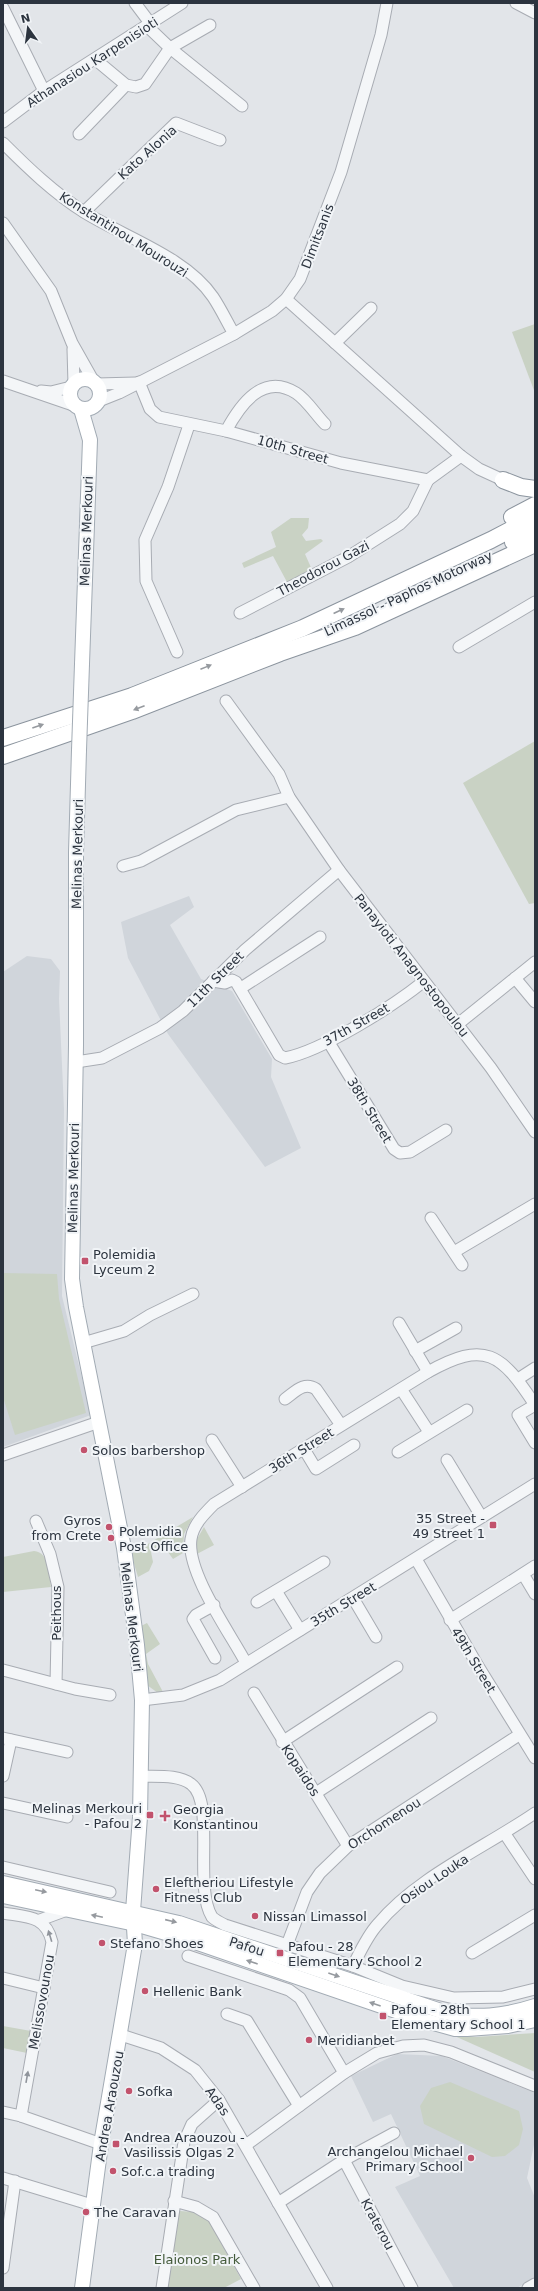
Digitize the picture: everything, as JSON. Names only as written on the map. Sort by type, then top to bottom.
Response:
[{"type":"highway","points":[[503,480],[521,487],[535,489]]},
{"type":"highway","points":[[420,574],[483,533],[535,504]]},
{"type":"highway","name":"Limassol - Paphos Motorway","points":[[172,688],[420,574],[535,517]]},
{"type":"highway","name":"Limassol - Paphos Motorway","points":[[280,653],[535,532]]},
{"type":"highway","points":[[3,738],[172,688],[355,627],[535,544]]},
{"type":"highway","points":[[3,756],[172,688]]},
{"type":"main road","points":[[81,379],[95,383],[100,389],[98,402],[87,409],[79,407],[71,400],[72,385],[81,379]]},
{"type":"main road","name":"Melinas Merkouri","points":[[98,402],[90,440],[79,750],[76,854],[76,1062],[72,1279],[83,1343],[124,1548],[137,1646],[142,1700],[140,1817],[134,1918]]},
{"type":"main road","name":"Melinas Merkouri","points":[[79,407],[90,440]]},
{"type":"main road","name":"Pafou","points":[[3,1883],[134,1918],[183,1938],[412,2016],[455,2029],[484,2028],[535,2020]]},
{"type":"main road","name":"Pafou","points":[[3,1896],[67,1910],[179,1923],[444,2012],[465,2016],[499,2015],[535,2006]]},
{"type":"main road","name":"Andrea Araouzou","points":[[82,2288],[101,2144],[121,2035],[135,1944],[134,1918]]},
{"type":"street","points":[[135,3],[148,24],[170,48],[242,106]]},
{"type":"street","name":"Athanasiou Karpenisioti","points":[[3,122],[44,91],[96,60],[148,24],[182,3]]},
{"type":"street","name":"Dimitsanis","points":[[98,402],[119,393],[234,334],[272,312],[286,299],[300,279],[341,172],[382,35],[387,3]]},
{"type":"street","points":[[516,3],[535,13]]},
{"type":"street","points":[[3,8],[44,91]]},
{"type":"street","points":[[96,60],[126,85],[136,87],[145,84],[170,48],[210,25]]},
{"type":"street","points":[[79,134],[126,85]]},
{"type":"street","name":"Kato Alonia","points":[[84,212],[176,123],[220,140]]},
{"type":"street","name":"Konstantinou Mourouzi","points":[[3,143],[36,175],[84,212],[178,265],[198,280],[213,296],[234,334]]},
{"type":"street","points":[[3,223],[51,291],[72,343],[95,383]]},
{"type":"street","points":[[286,299],[461,456],[479,469],[503,480]]},
{"type":"street","points":[[335,343],[371,308]]},
{"type":"street","points":[[35,391],[51,392],[72,385],[72,343]]},
{"type":"street","points":[[3,381],[79,407]]},
{"type":"street","name":"Dimitsanis","points":[[95,383],[138,382]]},
{"type":"street","name":"10th Street","points":[[138,382],[150,409],[159,417],[189,425],[226,431],[341,463],[428,480]]},
{"type":"street","points":[[226,431],[235,415],[258,390],[268,386],[287,388],[297,394],[325,424]]},
{"type":"street","points":[[177,652],[146,581],[145,540],[168,487],[189,425]]},
{"type":"street","points":[[428,480],[461,456]]},
{"type":"street","name":"Theodorou Gazi","points":[[240,613],[348,557],[400,524],[413,511],[428,480]]},
{"type":"street","points":[[459,647],[535,602]]},
{"type":"street","name":"Panayioti Anagnostopoulou","points":[[226,701],[278,774],[289,797],[339,870],[423,982],[458,1024],[511,1095],[535,1132]]},
{"type":"street","points":[[123,866],[141,861],[236,810],[289,797]]},
{"type":"street","name":"11th Street","points":[[76,1062],[102,1058],[160,1028],[182,1011],[245,950],[339,870]]},
{"type":"street","points":[[213,981],[225,983],[232,980],[241,988],[320,937]]},
{"type":"street","points":[[458,1024],[535,962]]},
{"type":"street","points":[[515,978],[535,1002]]},
{"type":"street","name":"37th Street","points":[[241,988],[279,1055],[285,1058],[328,1041],[403,998],[423,982]]},
{"type":"street","name":"38th Street","points":[[328,1041],[394,1149],[400,1153],[410,1152],[446,1130]]},
{"type":"street","points":[[454,1252],[535,1204]]},
{"type":"street","points":[[431,1218],[462,1265]]},
{"type":"street","points":[[83,1343],[124,1331],[150,1315],[193,1294]]},
{"type":"street","points":[[399,1323],[428,1372]]},
{"type":"street","points":[[415,1351],[456,1328]]},
{"type":"street","name":"36th Street","points":[[246,1663],[192,1561],[191,1539],[199,1518],[214,1504],[428,1372],[459,1356],[487,1354],[503,1363],[518,1379],[535,1405]]},
{"type":"street","points":[[518,1379],[535,1368]]},
{"type":"street","points":[[285,1399],[305,1386],[311,1385],[316,1389],[341,1425]]},
{"type":"street","points":[[401,1389],[429,1432]]},
{"type":"street","points":[[535,1405],[518,1415],[535,1443]]},
{"type":"street","points":[[398,1452],[467,1410]]},
{"type":"street","points":[[3,1455],[99,1422]]},
{"type":"street","points":[[212,1440],[242,1487]]},
{"type":"street","points":[[304,1449],[316,1468],[354,1445]]},
{"type":"street","points":[[447,1460],[481,1516]]},
{"type":"street","name":"35th Street","points":[[142,1700],[183,1695],[220,1680],[416,1559],[481,1516],[535,1484]]},
{"type":"street","name":"Peithous","points":[[36,1521],[50,1554],[58,1587],[56,1684]]},
{"type":"street","name":"49th Street","points":[[416,1559],[450,1620],[519,1735],[535,1758]]},
{"type":"street","points":[[257,1602],[324,1562]]},
{"type":"street","points":[[450,1620],[535,1566]]},
{"type":"street","points":[[523,1574],[535,1594]]},
{"type":"street","points":[[276,1591],[300,1630]]},
{"type":"street","points":[[353,1598],[376,1637]]},
{"type":"street","points":[[214,1605],[196,1615],[193,1619],[214,1658]]},
{"type":"street","points":[[282,1742],[396,1667]]},
{"type":"street","points":[[3,1670],[56,1684],[110,1695]]},
{"type":"street","name":"Kopaidos","points":[[254,1693],[282,1742],[316,1793],[348,1846]]},
{"type":"street","points":[[316,1793],[431,1718]]},
{"type":"street","name":"Orchomenou","points":[[287,1945],[307,1892],[320,1873],[348,1846],[519,1735]]},
{"type":"street","points":[[3,1776],[7,1739],[67,1752]]},
{"type":"street","points":[[140,1776],[175,1778],[191,1784],[202,1802],[205,1895],[212,1918],[225,1925],[352,1966],[402,1986],[454,1998],[503,1997],[535,1989]]},
{"type":"street","points":[[3,1803],[67,1817]]},
{"type":"street","name":"Osiou Louka","points":[[352,1966],[376,1925],[398,1902],[422,1884],[505,1834],[535,1812]]},
{"type":"street","points":[[505,1834],[535,1879]]},
{"type":"street","points":[[3,1867],[110,1892]]},
{"type":"street","points":[[3,1913],[40,1920],[67,1910]]},
{"type":"street","points":[[472,1953],[535,1915]]},
{"type":"street","name":"Melissovounou","points":[[21,2116],[52,1942],[48,1929],[40,1920]]},
{"type":"street","points":[[188,1956],[290,1990],[300,1998],[344,2072]]},
{"type":"street","points":[[3,1978],[44,1988]]},
{"type":"street","points":[[227,2014],[248,2021],[299,2106]]},
{"type":"street","name":"Adas","points":[[121,2035],[161,2048],[194,2070],[219,2100],[327,2288]]},
{"type":"street","points":[[246,2145],[344,2072],[377,2053],[403,2046],[424,2045],[452,2052],[535,2086]]},
{"type":"street","points":[[162,2288],[184,2142],[192,2124],[219,2100]]},
{"type":"street","points":[[3,2112],[21,2116],[101,2144]]},
{"type":"street","points":[[278,2203],[344,2160],[394,2133]]},
{"type":"street","name":"Kraterou","points":[[344,2160],[412,2288]]},
{"type":"street","points":[[3,2178],[92,2205]]},
{"type":"street","points":[[3,2264],[15,2181]]},
{"type":"street","points":[[174,2201],[196,2207],[213,2217],[254,2288]]},
{"type":"street","points":[[528,2288],[535,2284]]},
{"type":"shaded area","points":[[189,896],[194,907],[170,925],[201,979],[232,991],[272,1059],[271,1077],[301,1148],[265,1167],[168,1034],[128,958],[121,922]]},
{"type":"shaded area","points":[[27,956],[51,959],[60,971],[59,999],[64,1109],[62,1296],[91,1415],[3,1447],[3,972]]},
{"type":"shaded area","name":"Archangelou Michael Primary School","points":[[397,2054],[442,2056],[535,2093],[535,2140],[527,2178],[535,2198],[535,2278],[517,2288],[454,2288],[395,2187],[420,2176],[391,2114],[373,2122],[351,2076]]},
{"type":"green space","points":[[535,324],[535,393],[512,332]]},
{"type":"green space","points":[[291,518],[309,518],[308,528],[302,535],[306,541],[321,539],[323,541],[305,554],[313,572],[287,582],[273,556],[244,568],[242,563],[276,547],[271,532]]},
{"type":"green space","points":[[535,741],[535,903],[529,904],[463,783]]},
{"type":"green space","points":[[3,1273],[57,1274],[59,1299],[86,1413],[15,1435],[3,1397]]},
{"type":"green space","points":[[193,1517],[184,1534],[183,1553],[173,1559],[163,1545],[151,1552],[153,1562],[149,1571],[138,1577],[131,1554]]},
{"type":"green space","points":[[204,1527],[214,1545],[195,1555],[197,1539]]},
{"type":"green space","points":[[34,1551],[43,1556],[48,1564],[51,1587],[3,1592],[3,1557]]},
{"type":"green space","points":[[147,1623],[160,1644],[146,1654],[148,1664],[163,1692],[158,1693],[147,1685],[141,1626]]},
{"type":"green space","points":[[3,2026],[31,2031],[27,2053],[3,2048]]},
{"type":"green space","points":[[535,2033],[535,2072],[450,2034],[476,2037]]},
{"type":"green space","points":[[450,2082],[519,2111],[523,2129],[519,2145],[505,2156],[492,2157],[424,2124],[420,2106],[431,2088]]},
{"type":"green space","name":"Elaionos Park","points":[[180,2211],[194,2212],[210,2222],[241,2279],[224,2288],[164,2288],[174,2218]]},
{"type":"place","name":"Polemidia Lyceum 2","points":[[85,1261]]},
{"type":"place","name":"Solos barbershop","points":[[84,1450]]},
{"type":"place","name":"35 Street - 49 Street 1","points":[[493,1525]]},
{"type":"place","name":"Gyros from Crete","points":[[109,1527]]},
{"type":"place","name":"Polemidia Post Office","points":[[111,1538]]},
{"type":"place","name":"Melinas Merkouri - Pafou 2","points":[[150,1815]]},
{"type":"place","name":"Georgia Konstantinou","points":[[165,1816]]},
{"type":"place","name":"Eleftheriou Lifestyle Fitness Club","points":[[156,1889]]},
{"type":"place","name":"Nissan Limassol","points":[[255,1916]]},
{"type":"place","name":"Stefano Shoes","points":[[102,1943]]},
{"type":"place","name":"Pafou - 28 Elementary School 2","points":[[280,1953]]},
{"type":"place","name":"Hellenic Bank","points":[[145,1991]]},
{"type":"place","name":"Pafou - 28th Elementary School 1","points":[[383,2016]]},
{"type":"place","name":"Meridianbet","points":[[309,2040]]},
{"type":"place","name":"Sofka","points":[[129,2091]]},
{"type":"place","name":"Andrea Araouzou - Vasilissis Olgas 2","points":[[116,2144]]},
{"type":"place","name":"Archangelou Michael Primary School","points":[[471,2158]]},
{"type":"place","name":"Sof.c.a trading","points":[[113,2171]]},
{"type":"place","name":"The Caravan","points":[[86,2212]]}]
